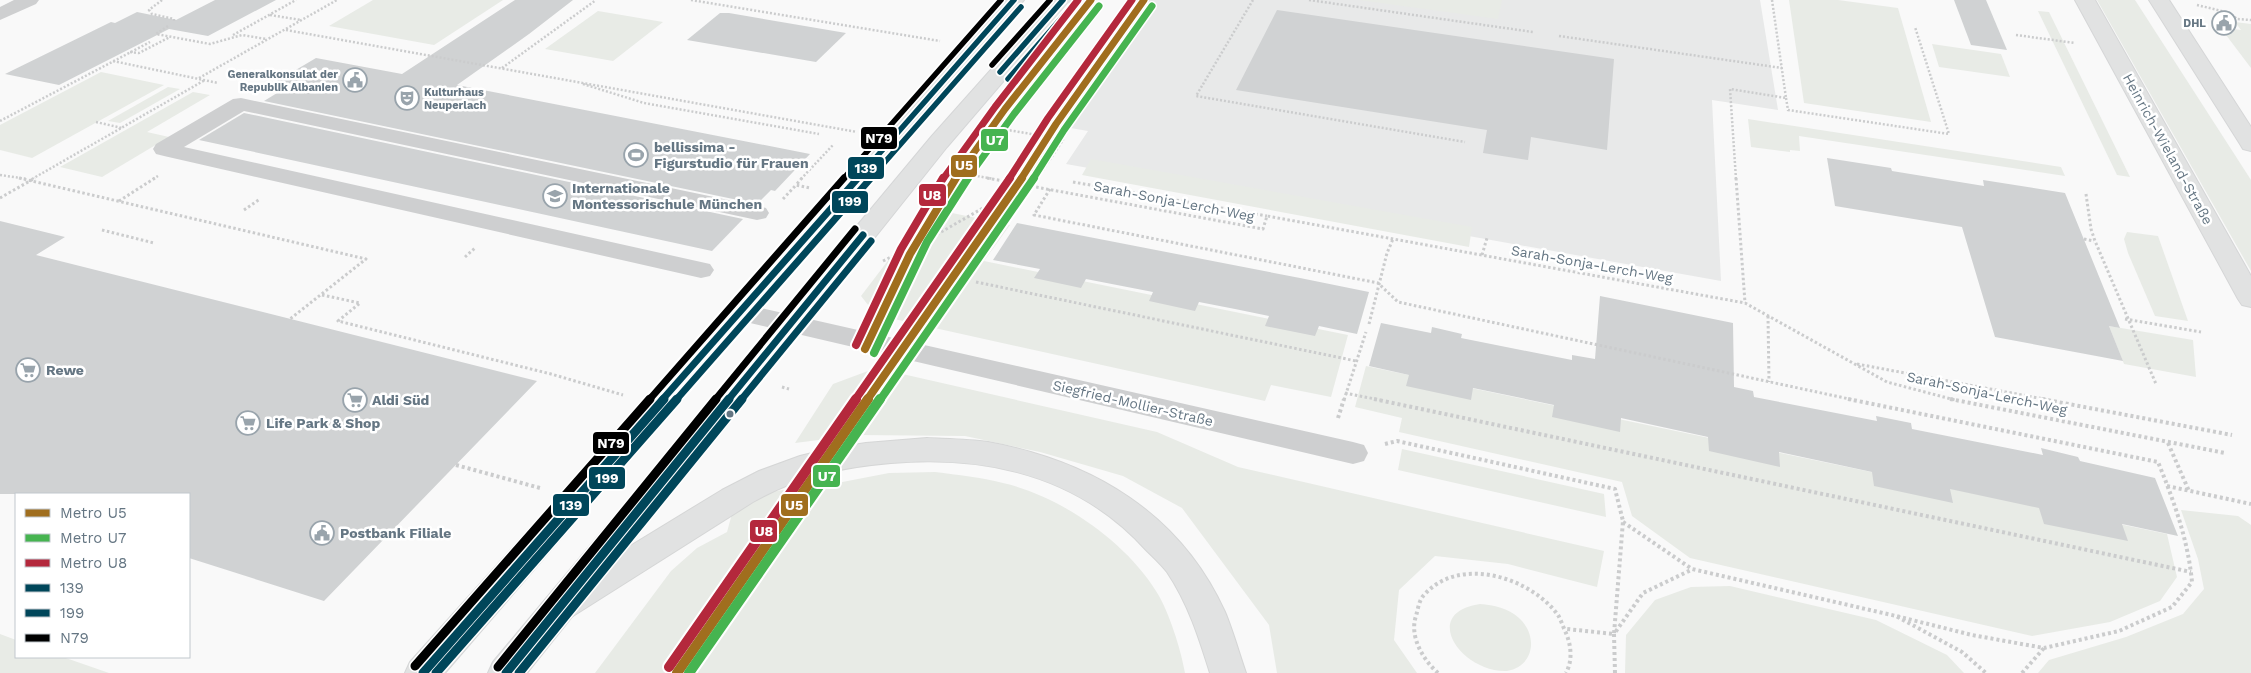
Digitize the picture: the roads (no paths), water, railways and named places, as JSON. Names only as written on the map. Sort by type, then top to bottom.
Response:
[{"type":"main road","points":[[423,673],[1014,0]]},
{"type":"main road","points":[[506,673],[939,142],[1063,0]]},
{"type":"main road","name":"Heinrich-Wieland-Straße","points":[[2084,0],[2250,304]]},
{"type":"main road","points":[[2160,0],[2251,144]]},
{"type":"main road","points":[[561,606],[643,553],[778,475],[832,459],[891,450],[940,447],[996,454],[1045,468],[1090,485],[1125,508],[1155,534],[1184,570],[1208,608],[1221,643],[1228,673]]},
{"type":"street","points":[[0,14],[29,0]]},
{"type":"street","points":[[701,270],[164,150],[241,104],[757,213]]},
{"type":"street","name":"Siegfried-Mollier-Straße","points":[[739,312],[1342,450]]},
{"type":"metro line","name":"U8","points":[[856,345],[901,249],[936,189],[995,107],[1078,0]]},
{"type":"metro line","name":"U5","points":[[865,349],[894,285],[927,223],[945,194],[1005,109],[1091,0]]},
{"type":"metro line","name":"U8","points":[[669,667],[1005,186],[1048,118],[1132,0]]},
{"type":"metro line","name":"U5","points":[[677,673],[1013,192],[1056,124],[1144,0]]},
{"type":"metro line","name":"U7","points":[[874,353],[919,258],[954,198],[1014,114],[1099,6]]},
{"type":"metro line","name":"U7","points":[[689,673],[1021,198],[1064,130],[1152,6]]},
{"type":"place","name":"DHL","points":[[2224,23]]},
{"type":"place","name":"Generalkonsulat der Republik Albanien","points":[[355,80]]},
{"type":"place","name":"Kulturhaus Neuperlach","points":[[407,98]]},
{"type":"place","name":"bellissima - Figurstudio für Frauen","points":[[636,155]]},
{"type":"place","name":"Internationale Montessorischule München","points":[[555,196]]},
{"type":"place","name":"Rewe","points":[[28,370]]},
{"type":"place","name":"Aldi Süd","points":[[355,400]]},
{"type":"place","name":"Life Park & Shop","points":[[248,423]]},
{"type":"place","name":"Postbank Filiale","points":[[322,533]]}]
